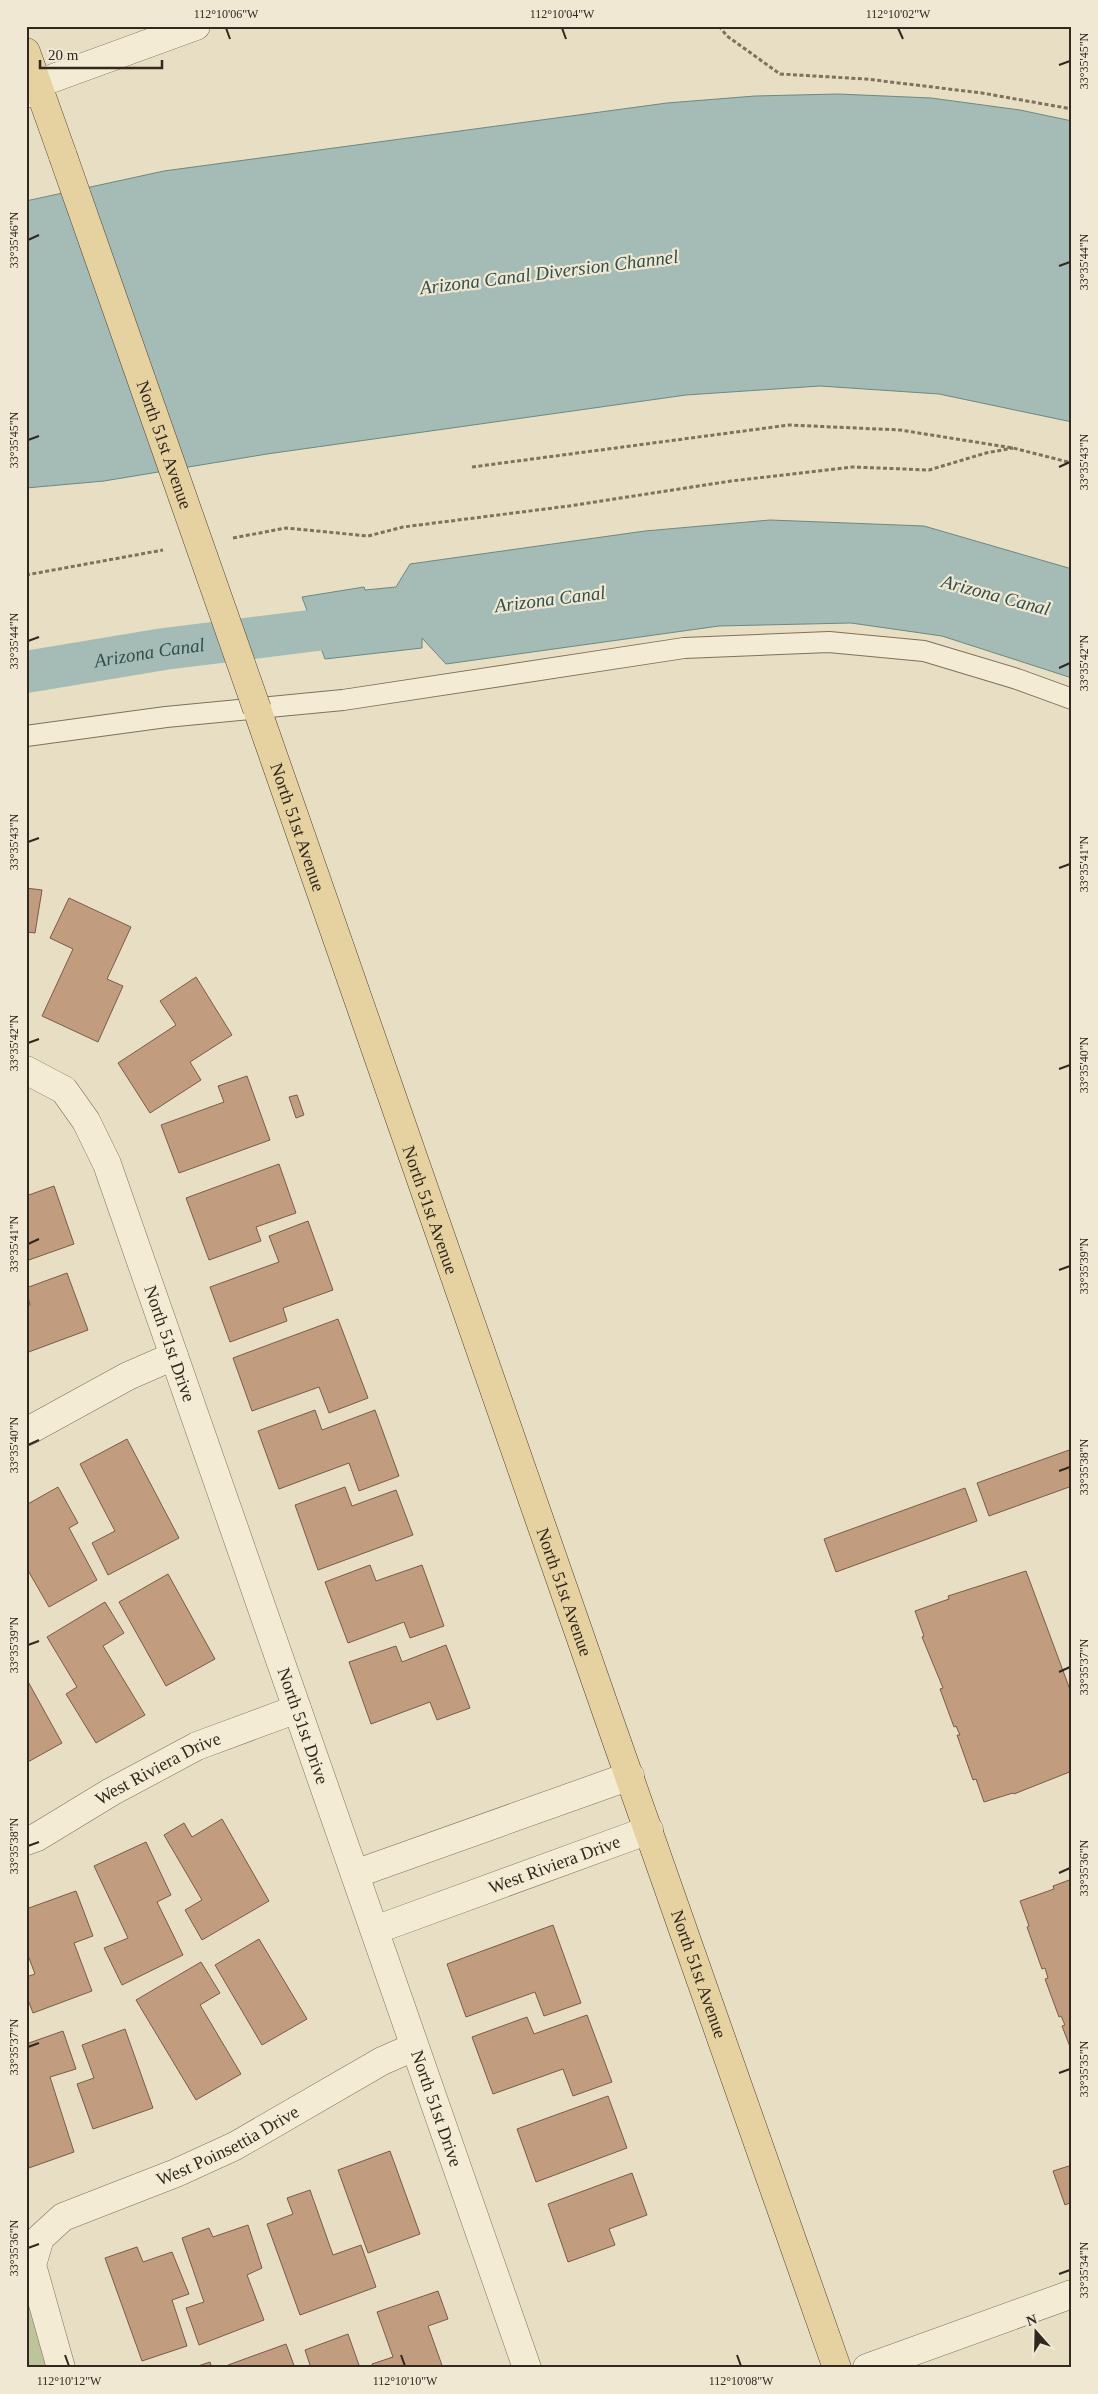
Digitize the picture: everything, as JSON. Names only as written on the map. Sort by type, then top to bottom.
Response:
[{"type":"main road","name":"North 51st Avenue","points":[[26,52],[30,87],[63,156],[257,709],[389,1096],[650,1830],[837,2368]]},
{"type":"street","points":[[30,87],[196,26]]},
{"type":"street","name":"North 51st Drive","points":[[26,1070],[64,1090],[86,1122],[107,1164],[527,2368]]},
{"type":"street","points":[[26,1432],[128,1376],[174,1356]]},
{"type":"street","name":"West Riviera Drive","points":[[26,1841],[37,1837],[111,1792],[197,1746],[297,1708]]},
{"type":"street","points":[[355,1874],[630,1776]]},
{"type":"street","name":"West Riviera Drive","points":[[375,1930],[650,1830]]},
{"type":"street","name":"West Poinsettia Drive","points":[[61,2368],[32,2265],[40,2238],[63,2216],[176,2173],[236,2146],[382,2061],[414,2047]]},
{"type":"street","points":[[867,2368],[1072,2294]]},
{"type":"lane","points":[[26,736],[166,717],[343,700],[684,648],[829,642],[924,651],[1017,679],[1072,699]]},
{"type":"path","points":[[719,26],[727,36],[780,74],[866,79],[982,93],[1072,109]]},
{"type":"path","points":[[472,467],[789,425],[900,430],[1013,448],[1072,463]]},
{"type":"path","points":[[228,538],[286,528],[368,536],[403,528],[569,506],[731,481],[852,468],[929,470],[986,453],[1013,448]]},
{"type":"path","points":[[26,574],[171,549]]},
{"type":"green space","points":[[26,2263],[61,2368],[26,2368]]},
{"type":"water","name":"Arizona Canal Diversion Channel","points":[[838,94],[931,98],[1020,110],[1072,121],[1072,422],[939,394],[820,386],[686,395],[267,454],[104,481],[26,488],[26,201],[164,171],[667,103],[755,96]]},
{"type":"water","points":[[770,520],[924,526],[1072,569],[1072,678],[942,636],[851,623],[719,626],[446,664],[422,638],[422,648],[325,659],[302,597],[364,587],[365,590],[396,587],[410,564],[645,531]]},
{"type":"building","points":[[26,888],[42,890],[35,933],[26,932]]},
{"type":"building","points":[[69,898],[131,927],[107,979],[123,986],[98,1042],[42,1016],[73,949],[50,938]]},
{"type":"building","points":[[196,977],[232,1035],[190,1062],[201,1080],[150,1113],[118,1063],[176,1025],[160,1001]]},
{"type":"building","points":[[247,1076],[270,1140],[179,1173],[161,1125],[224,1102],[218,1086]]},
{"type":"building","points":[[297,1095],[304,1115],[296,1118],[289,1097]]},
{"type":"building","points":[[279,1164],[296,1213],[256,1227],[261,1241],[209,1260],[186,1198]]},
{"type":"building","points":[[54,1186],[74,1244],[26,1261],[26,1196]]},
{"type":"building","points":[[308,1221],[333,1290],[283,1308],[287,1321],[230,1342],[210,1287],[279,1262],[269,1236]]},
{"type":"building","points":[[67,1273],[88,1330],[26,1353],[26,1306],[30,1305],[26,1288]]},
{"type":"building","points":[[338,1319],[368,1398],[329,1413],[319,1387],[252,1411],[233,1358]]},
{"type":"building","points":[[315,1410],[322,1430],[375,1410],[399,1476],[359,1491],[349,1463],[279,1489],[258,1431]]},
{"type":"building","points":[[127,1439],[179,1538],[108,1575],[92,1543],[115,1531],[80,1464]]},
{"type":"building","points":[[1072,1449],[1072,1486],[989,1516],[977,1483]]},
{"type":"building","points":[[58,1487],[78,1523],[69,1528],[97,1580],[49,1607],[26,1567],[26,1505]]},
{"type":"building","points":[[345,1487],[352,1506],[396,1490],[413,1535],[318,1570],[295,1505]]},
{"type":"building","points":[[965,1488],[977,1521],[836,1572],[824,1539]]},
{"type":"building","points":[[370,1565],[376,1581],[422,1565],[444,1626],[410,1638],[404,1622],[348,1643],[325,1582]]},
{"type":"building","points":[[1026,1571],[1072,1695],[1072,1771],[1014,1794],[984,1802],[976,1779],[973,1780],[957,1735],[960,1735],[956,1726],[954,1727],[940,1689],[943,1688],[922,1637],[924,1636],[915,1611],[949,1599],[948,1596]]},
{"type":"building","points":[[168,1574],[215,1659],[166,1686],[119,1602]]},
{"type":"building","points":[[105,1602],[124,1633],[103,1646],[145,1715],[96,1743],[66,1694],[77,1687],[47,1637]]},
{"type":"building","points":[[446,1645],[470,1708],[437,1720],[430,1702],[371,1724],[349,1662],[396,1646],[402,1662]]},
{"type":"building","points":[[26,1678],[62,1743],[26,1763]]},
{"type":"building","points":[[222,1819],[269,1901],[202,1940],[185,1910],[202,1900],[164,1835],[184,1823],[192,1837]]},
{"type":"building","points":[[146,1842],[171,1895],[157,1902],[183,1955],[122,1985],[104,1948],[128,1938],[94,1866]]},
{"type":"building","points":[[1072,1879],[1072,2052],[1062,2026],[1065,2025],[1061,2016],[1059,2017],[1045,1979],[1048,1978],[1045,1968],[1042,1969],[1020,1901],[1054,1889],[1053,1886]]},
{"type":"building","points":[[76,1891],[93,1936],[74,1943],[92,1991],[33,2013],[26,1995],[26,1977],[35,1974],[26,1950],[26,1909]]},
{"type":"building","points":[[553,1925],[581,2003],[544,2016],[535,1992],[466,2017],[447,1964]]},
{"type":"building","points":[[259,1939],[307,2019],[262,2045],[215,1965]]},
{"type":"building","points":[[201,1962],[220,1993],[200,2005],[241,2074],[196,2100],[136,2000]]},
{"type":"building","points":[[587,2015],[612,2082],[573,2096],[563,2069],[493,2094],[472,2037],[527,2017],[534,2034]]},
{"type":"building","points":[[125,2029],[153,2108],[93,2129],[77,2084],[94,2078],[82,2045]]},
{"type":"building","points":[[63,2031],[76,2069],[50,2077],[74,2152],[26,2169],[26,2044]]},
{"type":"building","points":[[608,2096],[627,2148],[536,2182],[517,2129]]},
{"type":"building","points":[[390,2151],[420,2234],[368,2253],[338,2170]]},
{"type":"building","points":[[1072,2165],[1072,2202],[1065,2205],[1053,2171]]},
{"type":"building","points":[[632,2173],[647,2215],[609,2229],[615,2245],[568,2262],[548,2204]]},
{"type":"building","points":[[310,2190],[333,2255],[361,2245],[376,2287],[300,2315],[267,2224],[293,2214],[287,2198]]},
{"type":"building","points":[[248,2225],[262,2268],[247,2275],[264,2320],[199,2345],[186,2308],[204,2302],[182,2238],[209,2228],[213,2237]]},
{"type":"building","points":[[137,2247],[143,2262],[172,2252],[189,2294],[172,2300],[187,2346],[142,2361],[105,2258]]},
{"type":"building","points":[[438,2291],[448,2319],[428,2326],[443,2368],[373,2368],[372,2364],[393,2357],[377,2312]]},
{"type":"building","points":[[348,2334],[360,2368],[311,2368],[305,2350]]},
{"type":"building","points":[[286,2344],[295,2368],[229,2368],[228,2365]]},
{"type":"building","points":[[210,2362],[212,2368],[192,2368]]},
{"type":"waterway","name":"Arizona Canal","points":[[26,672],[164,649],[373,623]]}]
